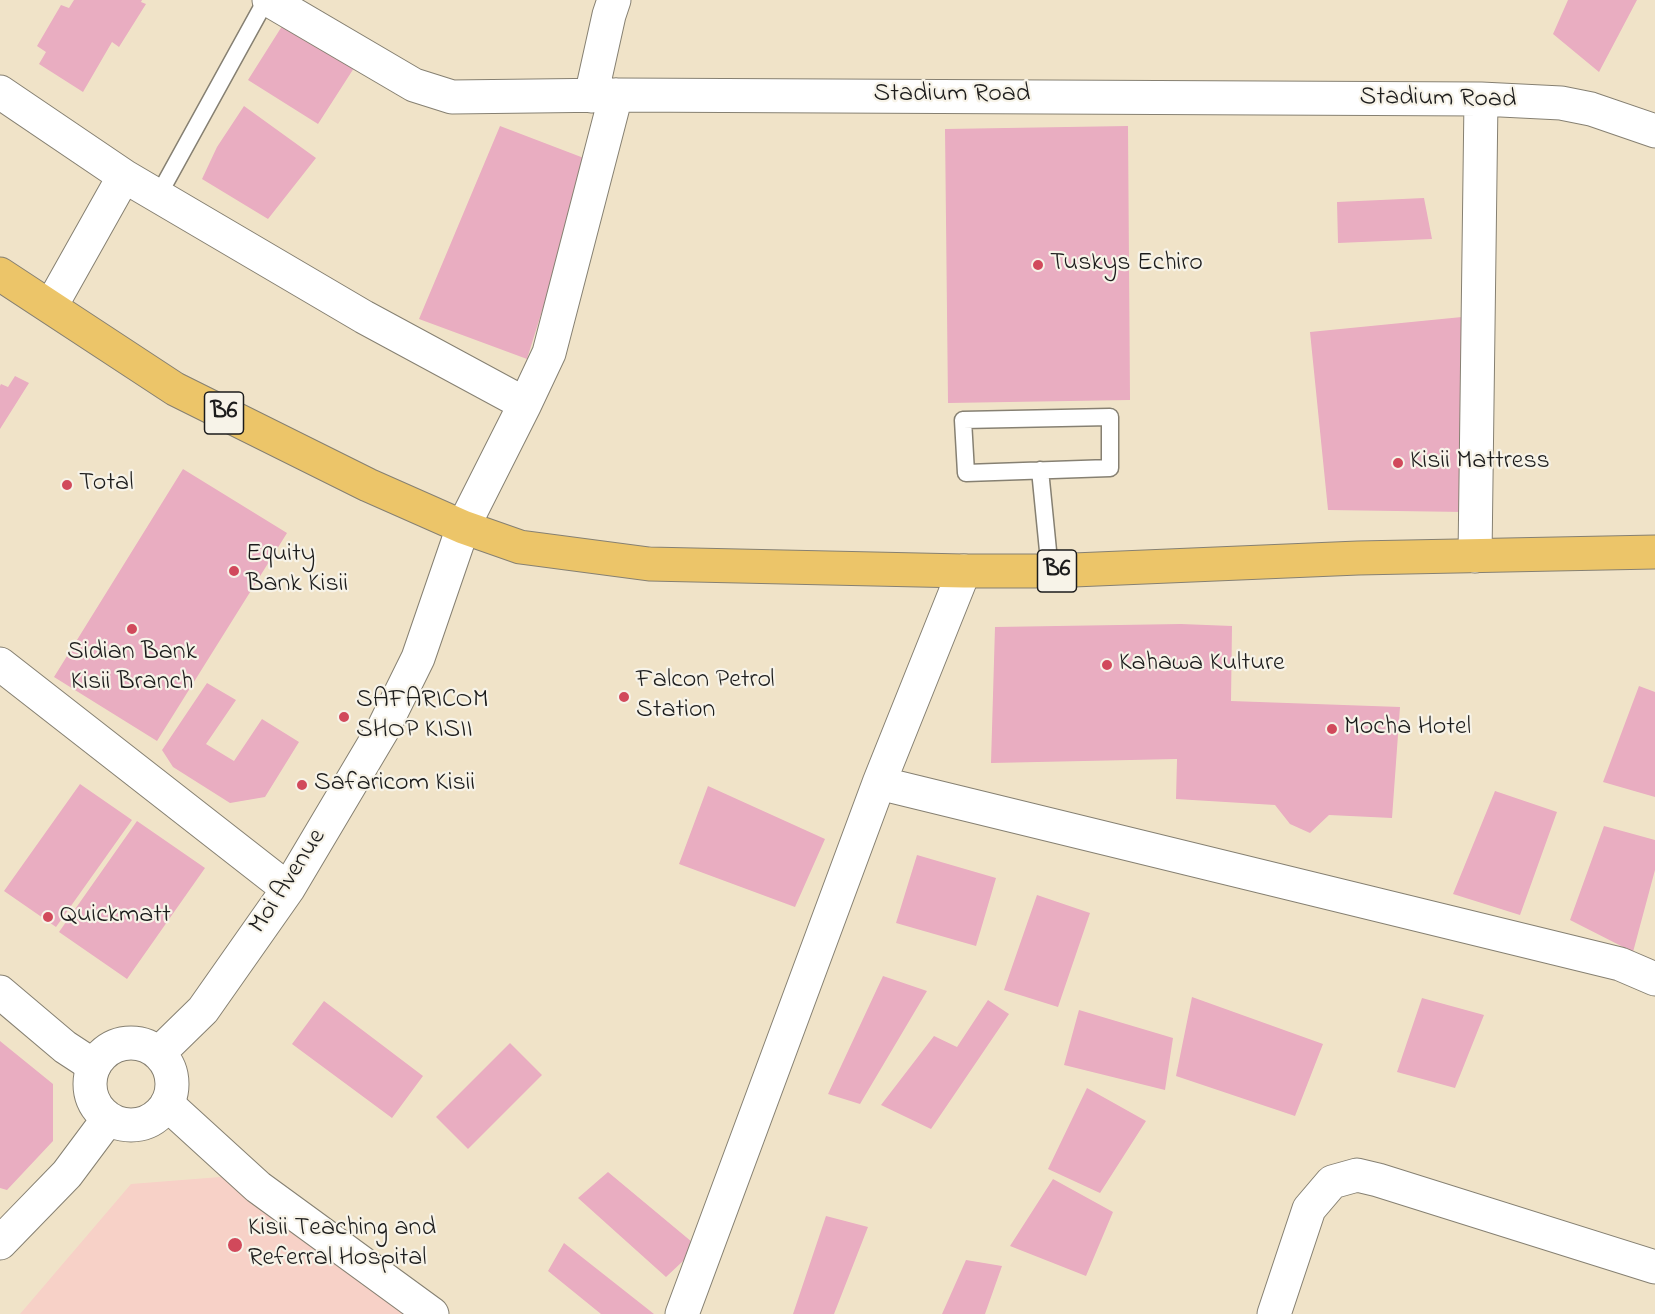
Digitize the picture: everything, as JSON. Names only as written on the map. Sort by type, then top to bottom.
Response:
[{"type":"highway","name":"B6","points":[[0,274],[175,389],[368,485],[463,527],[520,547],[649,564],[964,571],[1050,571],[1316,559],[1655,552]]},
{"type":"street","name":"Stadium Road","points":[[267,0],[414,85],[452,97],[603,95],[1481,99],[1561,103],[1591,109],[1655,131]]},
{"type":"street","name":"Moi Avenue","points":[[159,1053],[203,1010],[288,889],[383,729],[418,658],[463,527],[549,353],[603,95],[609,15],[614,0]]},
{"type":"street","points":[[0,92],[124,176],[364,316],[525,404]]},
{"type":"street","points":[[1475,556],[1481,99]]},
{"type":"street","points":[[51,306],[124,176]]},
{"type":"street","points":[[682,1314],[879,783],[964,571]]},
{"type":"street","points":[[0,664],[288,889]]},
{"type":"street","points":[[879,783],[1620,964],[1655,979]]},
{"type":"street","points":[[0,992],[65,1047],[94,1066]]},
{"type":"street","points":[[134,1043],[147,1046],[159,1053],[168,1064],[172,1077],[172,1091],[167,1104],[159,1115],[147,1123],[134,1126],[120,1125],[108,1119],[98,1110],[91,1098],[89,1085],[94,1066],[107,1050],[120,1044],[134,1043]]},
{"type":"street","points":[[167,1104],[258,1187],[432,1314]]},
{"type":"street","points":[[0,1244],[67,1174],[108,1119]]},
{"type":"street","points":[[1274,1314],[1309,1209],[1332,1182],[1357,1175],[1654,1262]]},
{"type":"lane","points":[[158,196],[267,0]]},
{"type":"lane","points":[[1110,417],[1110,468],[1040,470],[966,472],[963,420],[1110,417]]},
{"type":"lane","points":[[1040,470],[1050,571]]},
{"type":"shaded area","name":"Kisii Teaching and Referral Hospital","points":[[233,1176],[405,1314],[20,1314],[131,1184]]},
{"type":"building","points":[[74,0],[142,0],[141,2],[146,4],[119,47],[112,42],[83,92],[39,64],[46,52],[37,46],[61,5],[69,8]]},
{"type":"building","points":[[1568,0],[1637,0],[1599,72],[1553,34]]},
{"type":"building","points":[[284,23],[354,68],[318,124],[248,80]]},
{"type":"building","points":[[244,106],[316,158],[268,219],[202,179],[217,147]]},
{"type":"building","points":[[500,126],[589,160],[527,359],[419,319]]},
{"type":"building","name":"Tuskys Echiro","points":[[1128,126],[1130,400],[948,403],[945,129]]},
{"type":"building","points":[[1424,198],[1432,239],[1338,243],[1337,202]]},
{"type":"building","points":[[1462,317],[1465,512],[1328,510],[1310,332]]},
{"type":"building","points":[[15,376],[29,383],[0,429],[0,386],[1,384],[8,387]]},
{"type":"building","points":[[183,469],[287,533],[157,741],[54,677]]},
{"type":"building","points":[[1181,624],[1232,626],[1231,701],[1400,707],[1392,818],[1329,815],[1310,833],[1290,824],[1275,805],[1176,799],[1177,759],[991,763],[995,627]]},
{"type":"building","points":[[207,683],[236,700],[206,744],[234,761],[262,719],[299,742],[265,797],[230,803],[173,767],[162,750]]},
{"type":"building","points":[[1639,686],[1655,692],[1655,797],[1603,782]]},
{"type":"building","points":[[80,784],[132,820],[56,927],[4,891]]},
{"type":"building","points":[[708,786],[825,839],[795,907],[679,864]]},
{"type":"building","points":[[1495,791],[1557,812],[1520,915],[1453,894]]},
{"type":"building","points":[[137,821],[205,868],[127,979],[59,932]]},
{"type":"building","points":[[1604,826],[1655,840],[1655,870],[1633,952],[1570,920]]},
{"type":"building","points":[[917,855],[996,878],[976,946],[896,923]]},
{"type":"building","points":[[1037,895],[1090,913],[1058,1007],[1004,990]]},
{"type":"building","points":[[883,976],[927,991],[860,1104],[828,1094]]},
{"type":"building","points":[[1192,997],[1323,1044],[1295,1116],[1176,1076]]},
{"type":"building","points":[[1422,998],[1484,1015],[1455,1088],[1397,1072]]},
{"type":"building","points":[[988,1000],[1009,1014],[931,1129],[881,1105],[934,1036],[957,1047]]},
{"type":"building","points":[[324,1001],[423,1076],[392,1118],[292,1044]]},
{"type":"building","points":[[1079,1010],[1173,1038],[1165,1090],[1064,1065]]},
{"type":"building","points":[[0,1041],[53,1084],[53,1141],[7,1190],[0,1188]]},
{"type":"building","points":[[510,1043],[542,1075],[468,1149],[436,1117]]},
{"type":"building","points":[[1087,1088],[1146,1121],[1100,1193],[1048,1169]]},
{"type":"building","points":[[608,1172],[698,1247],[666,1277],[578,1198]]},
{"type":"building","points":[[1053,1179],[1113,1212],[1086,1276],[1010,1246]]},
{"type":"building","points":[[826,1216],[868,1227],[834,1314],[793,1314]]},
{"type":"building","points":[[564,1243],[654,1314],[601,1314],[548,1271]]},
{"type":"building","points":[[966,1260],[1002,1266],[985,1314],[942,1314]]},
{"type":"place","name":"Tuskys Echiro","points":[[1038,265]]},
{"type":"place","name":"Kisii Mattress","points":[[1398,463]]},
{"type":"place","name":"Total","points":[[67,485]]},
{"type":"place","name":"Equity Bank Kisii","points":[[234,571]]},
{"type":"place","name":"Sidian Bank Kisii Branch","points":[[132,629]]},
{"type":"place","name":"Kahawa Kulture","points":[[1107,665]]},
{"type":"place","name":"Falcon Petrol Station","points":[[624,697]]},
{"type":"place","name":"SAFARICOM SHOP KISII","points":[[344,717]]},
{"type":"place","name":"Mocha Hotel","points":[[1332,729]]},
{"type":"place","name":"Safaricom Kisii","points":[[302,785]]},
{"type":"place","name":"Quickmatt","points":[[48,917]]},
{"type":"place","name":"Kisii Teaching and Referral Hospital","points":[[235,1245]]}]
